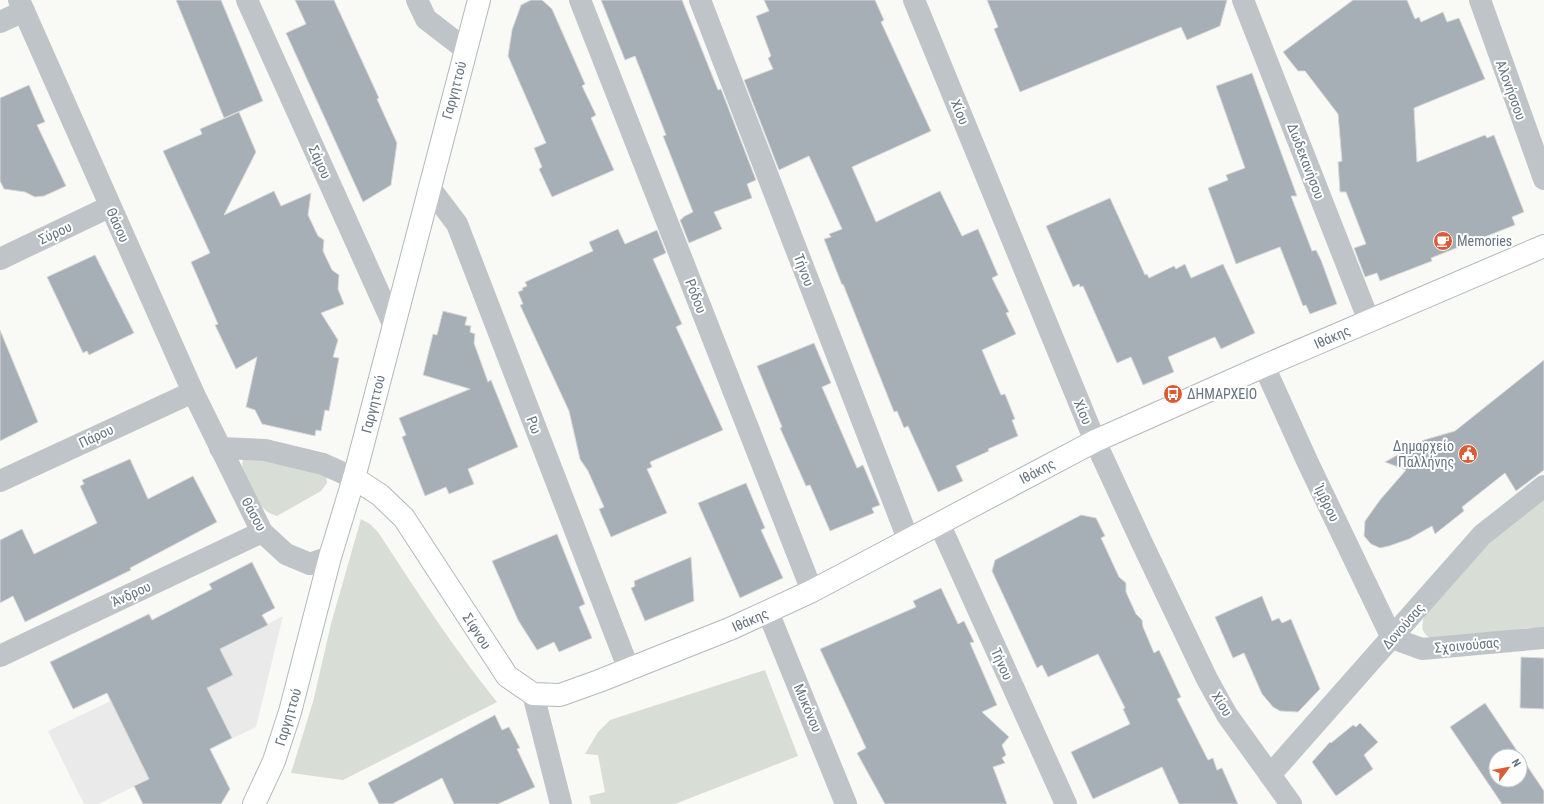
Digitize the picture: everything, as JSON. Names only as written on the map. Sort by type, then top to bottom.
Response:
[{"type":"street","name":"Σάμου","points":[[247,0],[393,324]]},
{"type":"street","points":[[417,0],[426,19],[465,49]]},
{"type":"street","name":"Γαργηττού","points":[[254,804],[274,761],[290,712],[330,557],[354,478],[393,324],[479,0]]},
{"type":"street","name":"Ρόδου","points":[[580,0],[812,591]]},
{"type":"street","name":"Τήνου","points":[[700,0],[908,539]]},
{"type":"street","name":"Χίου","points":[[914,0],[1095,441],[1206,679],[1227,715],[1291,804]]},
{"type":"street","name":"Δωδεκανήσου","points":[[1243,0],[1369,321]]},
{"type":"street","name":"Αλονήσσου","points":[[1480,0],[1544,179]]},
{"type":"street","points":[[0,22],[22,6]]},
{"type":"street","name":"Θάσου","points":[[22,6],[193,392],[262,532],[286,554],[310,564],[330,557]]},
{"type":"street","name":"Ρω","points":[[429,187],[456,224],[629,670]]},
{"type":"street","name":"Σύρου","points":[[0,259],[110,207]]},
{"type":"street","name":"Ιθάκης","points":[[533,694],[560,694],[629,670],[732,628],[812,591],[1095,441],[1264,366],[1544,246]]},
{"type":"street","name":"Ίμβρου","points":[[1264,366],[1308,463],[1392,638]]},
{"type":"street","name":"Πάρου","points":[[0,481],[193,392]]},
{"type":"street","points":[[220,448],[265,450],[323,464],[354,478]]},
{"type":"street","name":"Σίφνου","points":[[354,478],[380,495],[404,518],[507,676],[533,694]]},
{"type":"street","name":"Δονούσας","points":[[1270,775],[1482,535],[1544,486]]},
{"type":"street","name":"Τήνου","points":[[939,523],[1066,804]]},
{"type":"street","name":"Άνδρου","points":[[0,656],[262,532]]},
{"type":"street","name":"Μυκόνου","points":[[768,612],[846,804]]},
{"type":"street","name":"Σχοινούσας","points":[[1392,638],[1422,649],[1544,638]]},
{"type":"street","points":[[533,694],[560,804]]},
{"type":"shaded area","points":[[249,457],[326,475],[327,483],[321,491],[277,516],[264,509],[251,488],[242,466],[243,459]]},
{"type":"shaded area","points":[[1544,498],[1544,628],[1526,628],[1437,643],[1425,634],[1422,627],[1425,613],[1488,544]]},
{"type":"shaded area","points":[[361,519],[370,524],[378,532],[450,640],[497,702],[343,780],[291,773],[313,702],[331,624]]},
{"type":"shaded area","points":[[283,616],[256,727],[98,804],[84,804],[48,731],[238,640]]},
{"type":"shaded area","points":[[765,670],[798,756],[675,804],[591,804],[589,796],[605,792],[598,755],[585,754],[598,732],[610,720]]},
{"type":"building","points":[[176,0],[221,0],[263,101],[224,118]]},
{"type":"building","points":[[295,0],[334,0],[379,98],[377,99],[397,143],[391,185],[363,202],[286,33],[306,24]]},
{"type":"building","points":[[531,0],[542,0],[552,9],[585,84],[582,86],[596,115],[591,118],[614,170],[552,197],[539,169],[542,167],[534,148],[546,143],[508,56],[512,30],[521,5]]},
{"type":"building","points":[[601,0],[682,0],[718,90],[721,89],[756,180],[747,184],[752,198],[714,212],[722,229],[689,243],[680,220],[693,212],[663,136],[666,135],[635,56],[625,60]]},
{"type":"building","points":[[764,0],[875,0],[884,20],[881,22],[931,131],[852,167],[876,222],[940,191],[962,236],[978,229],[998,275],[992,278],[1009,312],[1006,313],[1016,334],[982,350],[1001,395],[1005,394],[1015,419],[1012,420],[1018,436],[988,449],[989,451],[956,466],[963,481],[938,492],[908,426],[904,428],[897,411],[894,412],[824,239],[831,237],[829,234],[842,229],[809,156],[779,170],[744,80],[773,69],[768,58],[771,56],[756,16],[769,11]]},
{"type":"building","points":[[987,0],[1227,0],[1220,26],[1187,40],[1181,27],[1020,92],[994,29],[998,27]]},
{"type":"building","points":[[1353,0],[1407,0],[1415,19],[1419,17],[1421,22],[1443,12],[1447,22],[1459,18],[1485,79],[1414,108],[1417,162],[1485,135],[1487,138],[1494,135],[1524,212],[1512,217],[1515,225],[1431,258],[1432,261],[1380,281],[1377,273],[1365,277],[1354,248],[1366,244],[1346,192],[1340,192],[1338,162],[1342,161],[1338,114],[1305,71],[1298,71],[1283,52]]},
{"type":"building","points":[[1252,73],[1297,196],[1291,196],[1312,251],[1316,250],[1321,260],[1337,304],[1310,314],[1306,305],[1303,306],[1280,247],[1236,264],[1208,188],[1228,180],[1226,175],[1245,168],[1216,86]]},
{"type":"building","points":[[29,85],[45,122],[37,125],[66,186],[44,196],[35,197],[25,192],[4,189],[0,181],[0,98]]},
{"type":"building","points":[[239,112],[256,152],[224,215],[274,191],[281,206],[311,193],[308,215],[318,236],[324,240],[323,251],[332,270],[339,275],[338,289],[344,304],[321,313],[338,340],[333,357],[339,358],[329,411],[325,410],[321,431],[316,430],[315,436],[262,424],[255,410],[246,407],[257,357],[236,369],[215,325],[218,324],[191,262],[210,253],[163,151],[202,134],[200,129]]},
{"type":"building","points":[[1110,198],[1145,275],[1147,274],[1149,278],[1174,266],[1176,269],[1185,264],[1191,278],[1223,264],[1255,333],[1221,349],[1215,337],[1168,357],[1174,372],[1143,385],[1131,357],[1117,363],[1083,286],[1080,287],[1079,284],[1073,287],[1046,226]]},
{"type":"building","points":[[618,229],[625,244],[657,230],[666,253],[653,259],[682,324],[676,327],[723,430],[650,462],[652,467],[647,469],[667,513],[611,537],[599,509],[604,507],[588,471],[580,459],[569,411],[520,305],[523,304],[518,292],[527,286],[525,282],[593,251],[589,242]]},
{"type":"building","points":[[95,255],[134,333],[89,355],[87,351],[83,353],[47,277]]},
{"type":"building","points":[[443,311],[467,317],[465,325],[471,326],[470,332],[475,334],[474,343],[488,382],[491,380],[518,447],[468,469],[474,484],[449,494],[446,487],[425,496],[402,437],[406,435],[399,418],[470,389],[423,375],[433,334],[437,335]]},
{"type":"building","points":[[0,330],[38,422],[0,441]]},
{"type":"building","points":[[814,343],[831,383],[822,387],[857,468],[863,465],[880,505],[872,508],[874,513],[830,531],[810,485],[806,486],[780,428],[782,427],[757,366]]},
{"type":"building","name":"Δημαρχείο Παλλήνης","points":[[1544,360],[1544,470],[1516,491],[1505,473],[1462,507],[1464,511],[1435,534],[1432,526],[1409,539],[1389,546],[1380,548],[1371,544],[1364,536],[1365,521],[1380,500],[1406,470],[1385,462],[1424,440],[1455,431]]},
{"type":"building","points":[[130,459],[148,499],[193,476],[217,522],[130,568],[131,570],[25,622],[13,596],[0,603],[0,540],[22,529],[34,554],[97,523],[80,486],[84,484],[82,480]]},
{"type":"building","points":[[746,483],[765,528],[761,530],[783,578],[740,598],[698,503]]},
{"type":"building","points":[[1081,515],[1096,518],[1105,536],[1101,538],[1119,577],[1126,583],[1126,592],[1136,614],[1142,620],[1143,627],[1154,653],[1159,650],[1181,697],[1177,699],[1208,760],[1213,758],[1217,770],[1222,768],[1238,804],[1179,804],[1162,767],[1093,799],[1071,752],[1130,724],[1123,709],[1125,708],[1098,654],[1048,677],[1042,665],[1037,668],[992,571],[995,560]]},
{"type":"building","points":[[557,534],[585,604],[579,607],[592,638],[559,652],[554,642],[537,650],[518,620],[492,561]]},
{"type":"building","points":[[691,557],[694,601],[645,621],[631,588],[635,586],[634,581]]},
{"type":"building","points":[[252,562],[275,608],[262,615],[268,625],[220,649],[233,675],[207,688],[232,738],[210,749],[230,789],[221,804],[143,804],[134,786],[149,779],[107,693],[73,709],[50,662],[149,614],[152,620],[212,589],[209,584]]},
{"type":"building","points":[[941,588],[958,624],[964,621],[974,642],[970,643],[997,705],[982,712],[1009,737],[1002,745],[1006,755],[1002,758],[1005,763],[993,767],[1007,804],[885,804],[857,753],[866,748],[820,649],[916,607],[913,601]]},
{"type":"building","points":[[1262,596],[1272,621],[1279,618],[1282,623],[1291,619],[1320,689],[1298,712],[1280,711],[1273,707],[1262,694],[1244,653],[1233,658],[1215,617]]},
{"type":"building","points":[[1521,657],[1544,658],[1544,709],[1520,708]]},
{"type":"building","points":[[1485,703],[1515,748],[1488,748],[1488,783],[1450,727]]},
{"type":"building","points":[[495,715],[502,730],[509,727],[520,748],[517,749],[535,787],[498,804],[454,804],[442,778],[392,804],[379,804],[368,783]]},
{"type":"building","points":[[1360,723],[1378,742],[1364,755],[1373,769],[1336,796],[1312,762],[1330,742],[1331,743],[1353,725],[1356,727]]},
{"type":"building","points":[[1528,767],[1544,791],[1544,804],[1502,804],[1491,788],[1528,788]]},
{"type":"place","name":"Memories","points":[[1443,241]]},
{"type":"place","name":"ΔΗΜΑΡΧΕΙΟ","points":[[1173,394]]},
{"type":"place","name":"Δημαρχείο Παλλήνης","points":[[1468,454]]}]
